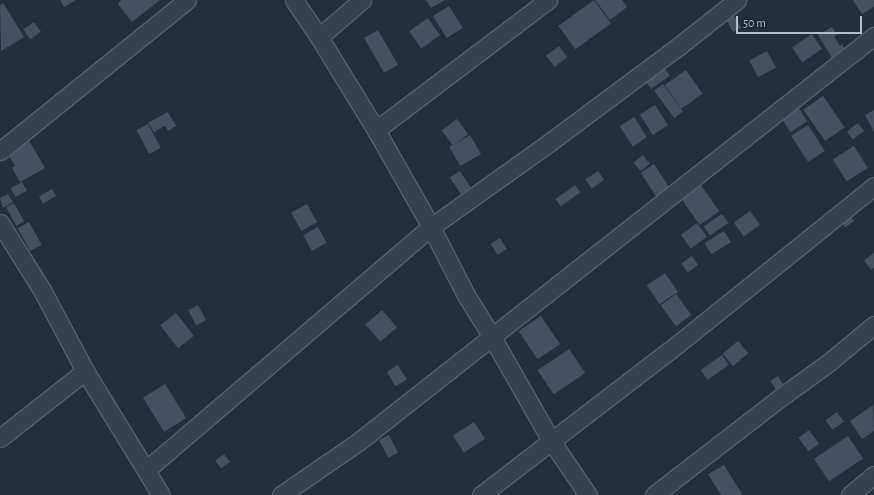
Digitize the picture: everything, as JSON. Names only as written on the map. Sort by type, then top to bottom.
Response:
[{"type":"street","points":[[0,151],[187,0]]},
{"type":"street","points":[[294,0],[319,37],[376,130],[431,227],[466,295],[492,337],[552,442],[588,495]]},
{"type":"street","points":[[319,37],[362,0]]},
{"type":"street","points":[[376,130],[548,0]]},
{"type":"street","points":[[146,470],[431,227],[562,133],[679,46],[737,0]]},
{"type":"street","points":[[281,495],[358,442],[874,36]]},
{"type":"street","points":[[481,495],[676,346],[874,186]]},
{"type":"street","points":[[0,223],[42,290],[84,371],[161,495]]},
{"type":"street","points":[[654,495],[781,397],[828,363],[874,325]]},
{"type":"street","points":[[0,438],[84,371]]},
{"type":"street","points":[[850,495],[874,476]]},
{"type":"building","points":[[60,0],[76,0],[64,7]]},
{"type":"building","points":[[121,0],[160,0],[132,22],[118,4]]},
{"type":"building","points":[[426,0],[445,0],[431,8]]},
{"type":"building","points":[[594,0],[611,23],[575,49],[558,26]]},
{"type":"building","points":[[595,0],[622,0],[627,7],[610,20]]},
{"type":"building","points":[[853,0],[874,0],[874,7],[862,14]]},
{"type":"building","points":[[3,3],[24,37],[1,51],[0,5]]},
{"type":"building","points":[[449,6],[463,28],[447,38],[433,16]]},
{"type":"building","points":[[733,14],[741,28],[733,32],[725,18]]},
{"type":"building","points":[[428,18],[440,35],[421,48],[409,31]]},
{"type":"building","points":[[34,22],[41,32],[30,39],[23,29]]},
{"type":"building","points":[[832,27],[837,35],[834,36],[840,46],[842,44],[846,50],[832,58],[818,35]]},
{"type":"building","points":[[378,30],[398,65],[384,73],[364,38]]},
{"type":"building","points":[[812,34],[822,49],[802,62],[792,47]]},
{"type":"building","points":[[559,46],[567,57],[554,67],[546,55]]},
{"type":"building","points":[[767,51],[776,68],[758,77],[749,60]]},
{"type":"building","points":[[663,66],[670,76],[651,89],[644,79]]},
{"type":"building","points":[[686,70],[703,94],[681,109],[665,85]]},
{"type":"building","points":[[663,84],[683,112],[674,118],[654,90]]},
{"type":"building","points":[[823,96],[845,127],[825,141],[803,110]]},
{"type":"building","points":[[655,105],[668,125],[653,135],[640,115]]},
{"type":"building","points":[[798,107],[807,121],[790,132],[781,118]]},
{"type":"building","points":[[874,110],[874,132],[865,115]]},
{"type":"building","points":[[168,112],[176,126],[168,131],[165,126],[154,132],[148,123]]},
{"type":"building","points":[[634,117],[647,137],[633,146],[620,126]]},
{"type":"building","points":[[457,119],[468,134],[453,146],[442,130]]},
{"type":"building","points":[[858,123],[864,131],[853,139],[847,131]]},
{"type":"building","points":[[148,124],[161,148],[149,154],[137,130]]},
{"type":"building","points":[[808,125],[825,151],[808,162],[791,136]]},
{"type":"building","points":[[470,135],[481,154],[460,166],[449,147]]},
{"type":"building","points":[[28,139],[45,168],[20,182],[12,168],[15,166],[6,151]]},
{"type":"building","points":[[854,146],[868,168],[847,181],[833,159]]},
{"type":"building","points":[[643,155],[650,164],[640,171],[634,162]]},
{"type":"building","points":[[654,164],[670,189],[657,198],[641,173]]},
{"type":"building","points":[[460,171],[471,188],[461,194],[450,178]]},
{"type":"building","points":[[598,171],[604,180],[592,189],[586,179]]},
{"type":"building","points":[[22,182],[27,191],[15,197],[11,188]]},
{"type":"building","points":[[575,185],[580,192],[561,206],[556,199]]},
{"type":"building","points":[[701,185],[719,211],[700,225],[681,199]]},
{"type":"building","points":[[52,189],[56,196],[43,203],[39,197]]},
{"type":"building","points":[[8,194],[13,202],[3,208],[0,198]]},
{"type":"building","points":[[14,203],[24,221],[16,226],[6,207]]},
{"type":"building","points":[[307,204],[317,222],[301,231],[291,213]]},
{"type":"building","points":[[750,211],[760,225],[744,237],[734,223]]},
{"type":"building","points":[[848,213],[854,221],[845,228],[839,220]]},
{"type":"building","points":[[722,214],[728,223],[710,235],[704,226]]},
{"type":"building","points":[[29,222],[42,245],[30,251],[18,228]]},
{"type":"building","points":[[697,223],[707,237],[691,249],[681,235]]},
{"type":"building","points":[[318,227],[327,243],[312,251],[303,235]]},
{"type":"building","points":[[724,231],[731,242],[711,254],[704,243]]},
{"type":"building","points":[[500,238],[507,249],[498,255],[491,244]]},
{"type":"building","points":[[874,253],[874,268],[871,270],[864,260]]},
{"type":"building","points":[[692,256],[698,265],[687,272],[681,263]]},
{"type":"building","points":[[665,273],[678,292],[660,304],[647,285]]},
{"type":"building","points":[[676,294],[691,315],[676,326],[661,305]]},
{"type":"building","points":[[198,305],[206,320],[196,325],[188,310]]},
{"type":"building","points":[[382,310],[397,327],[380,342],[365,324]]},
{"type":"building","points":[[176,313],[194,336],[178,348],[160,325]]},
{"type":"building","points":[[541,316],[560,344],[538,359],[519,331]]},
{"type":"building","points":[[738,341],[748,353],[733,366],[723,354]]},
{"type":"building","points":[[569,349],[585,373],[554,394],[537,370]]},
{"type":"building","points":[[722,355],[729,365],[708,380],[701,370]]},
{"type":"building","points":[[398,365],[407,380],[396,386],[387,372]]},
{"type":"building","points":[[778,376],[784,386],[776,391],[770,381]]},
{"type":"building","points":[[165,384],[186,418],[164,432],[143,398]]},
{"type":"building","points":[[873,405],[874,431],[862,439],[850,421]]},
{"type":"building","points":[[837,412],[844,422],[832,430],[826,420]]},
{"type":"building","points":[[474,422],[485,439],[464,452],[453,436]]},
{"type":"building","points":[[809,430],[819,444],[808,451],[798,438]]},
{"type":"building","points":[[389,435],[398,453],[388,458],[379,440]]},
{"type":"building","points":[[848,436],[863,458],[829,481],[814,459]]},
{"type":"building","points":[[224,454],[230,462],[221,469],[215,461]]},
{"type":"building","points":[[724,465],[742,494],[741,495],[721,495],[708,474]]}]
